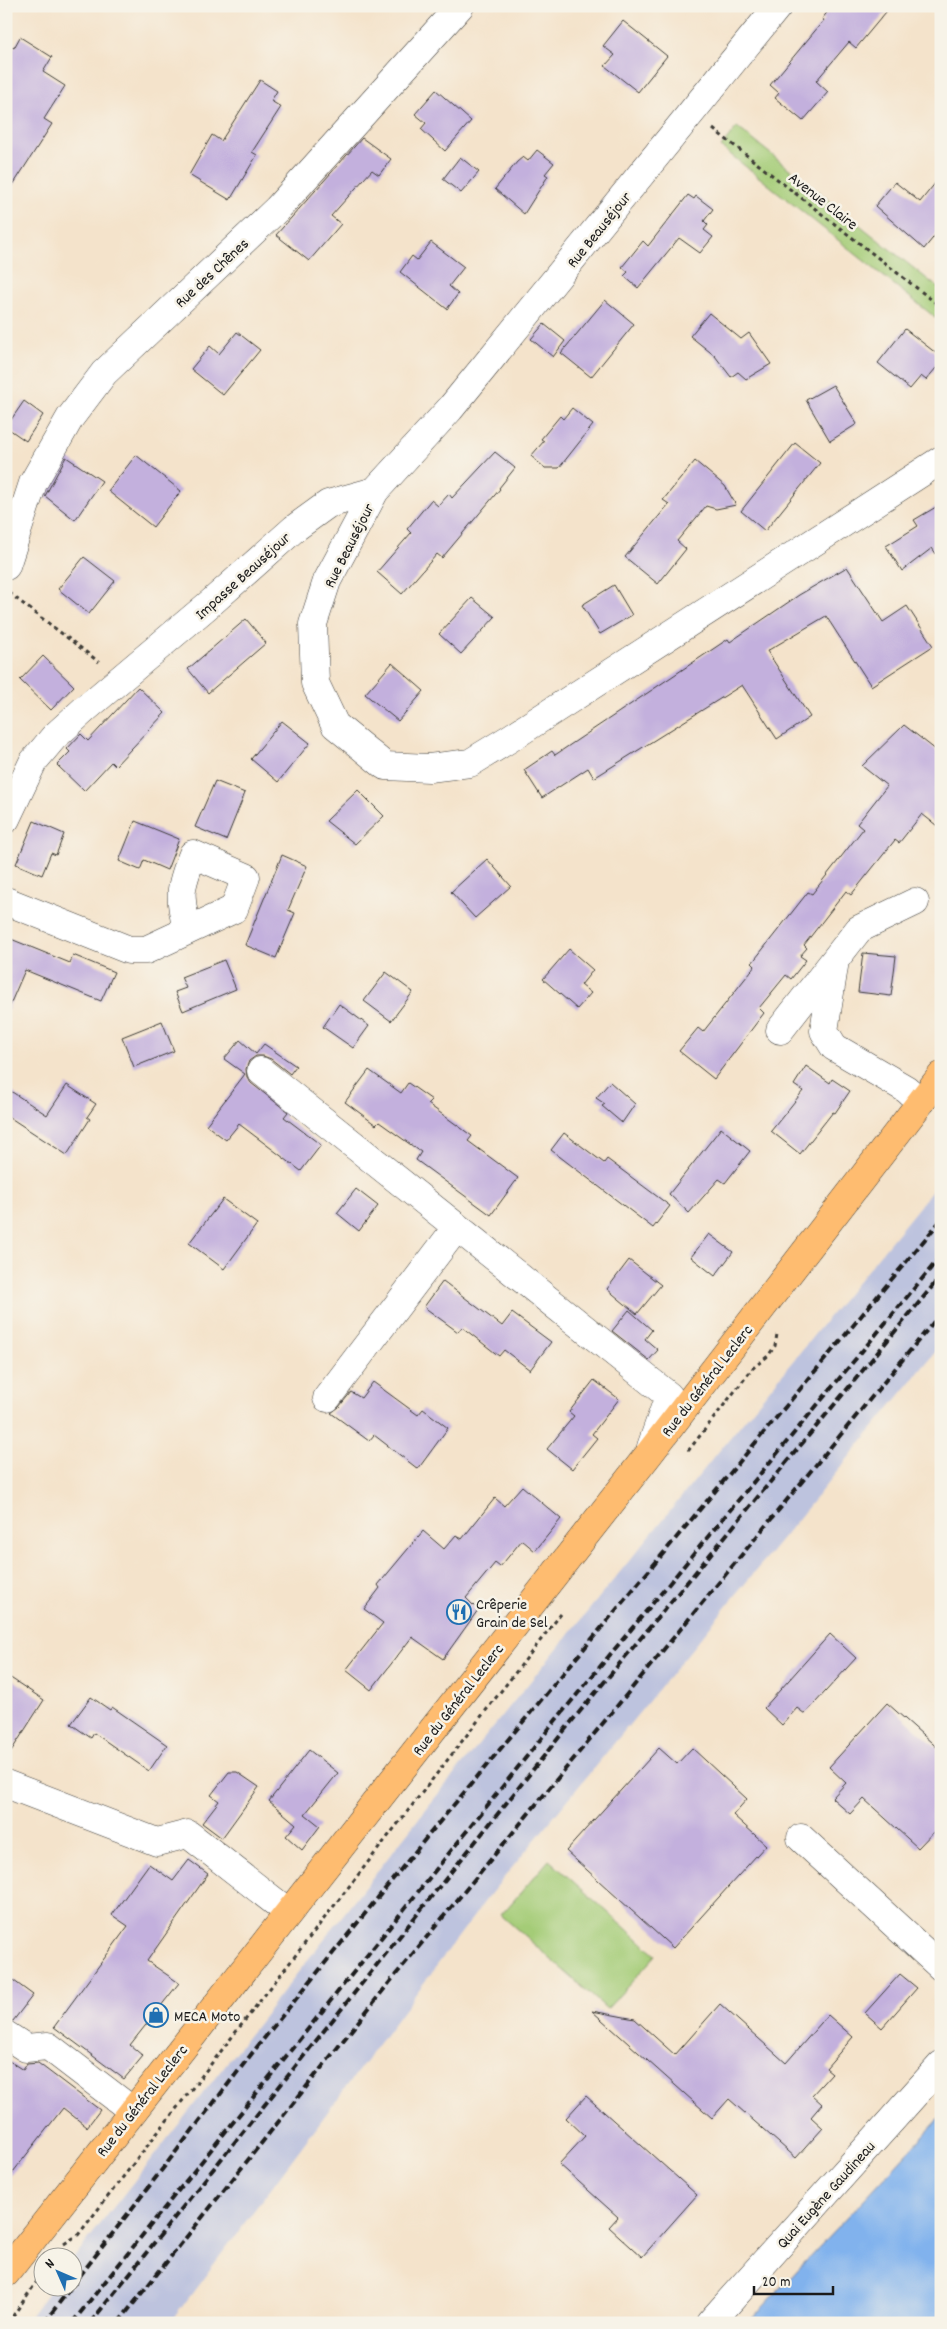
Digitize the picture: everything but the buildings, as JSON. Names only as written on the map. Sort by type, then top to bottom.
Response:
[{"type":"main road","name":"Rue du Général Leclerc","points":[[6,2273],[649,1454],[941,1076]]},
{"type":"street","name":"Rue des Chênes","points":[[6,566],[14,507],[33,483],[70,418],[104,373],[277,209],[460,6]]},
{"type":"street","name":"Rue Beauséjour","points":[[778,6],[450,409],[375,491],[327,581],[313,624],[315,683],[335,726],[384,766],[430,768],[470,763],[510,740],[941,460]]},
{"type":"street","name":"Impasse Beauséjour","points":[[6,819],[33,762],[54,737],[295,528],[328,504],[375,491]]},
{"type":"street","points":[[6,901],[129,950],[146,950],[187,930]]},
{"type":"street","points":[[780,1030],[859,928],[915,902]]},
{"type":"street","points":[[835,960],[824,1032],[834,1047],[906,1089],[921,1102]]},
{"type":"street","points":[[261,1071],[669,1396],[649,1454]]},
{"type":"street","points":[[328,1398],[457,1227]]},
{"type":"street","points":[[6,1784],[157,1842],[188,1834],[288,1912]]},
{"type":"street","points":[[801,1838],[941,1967]]},
{"type":"street","points":[[6,2035],[26,2048],[48,2046],[133,2111]]},
{"type":"street","name":"Quai Eugène Gaudineau","points":[[710,2323],[941,2065]]},
{"type":"path","name":"Avenue Claire","points":[[692,113],[941,307]]},
{"type":"path","points":[[6,591],[122,680]]},
{"type":"path","points":[[8,2323],[32,2288]]},
{"type":"shaded area","points":[[941,1180],[941,1345],[488,1897],[170,2323],[25,2323],[45,2296],[82,2296],[82,2248],[430,1804]]},
{"type":"green space","points":[[737,127],[941,290],[941,322],[721,147]]},
{"type":"green space","points":[[549,1860],[656,1955],[607,2009],[501,1915]]},
{"type":"water","points":[[941,2117],[941,2323],[748,2323]]},
{"type":"railway","points":[[82,2273],[253,2052],[427,1837],[941,1220]]},
{"type":"railway","points":[[72,2323],[560,1715],[941,1256]]},
{"type":"railway","points":[[90,2323],[572,1721],[941,1276]]},
{"type":"railway","points":[[118,2323],[393,1978],[941,1313]]},
{"type":"railway","points":[[44,2323],[64,2296]]},
{"type":"place","name":"Crêperie Grain de Sel","points":[[459,1612]]},
{"type":"place","name":"MECA Moto","points":[[156,2015]]}]
